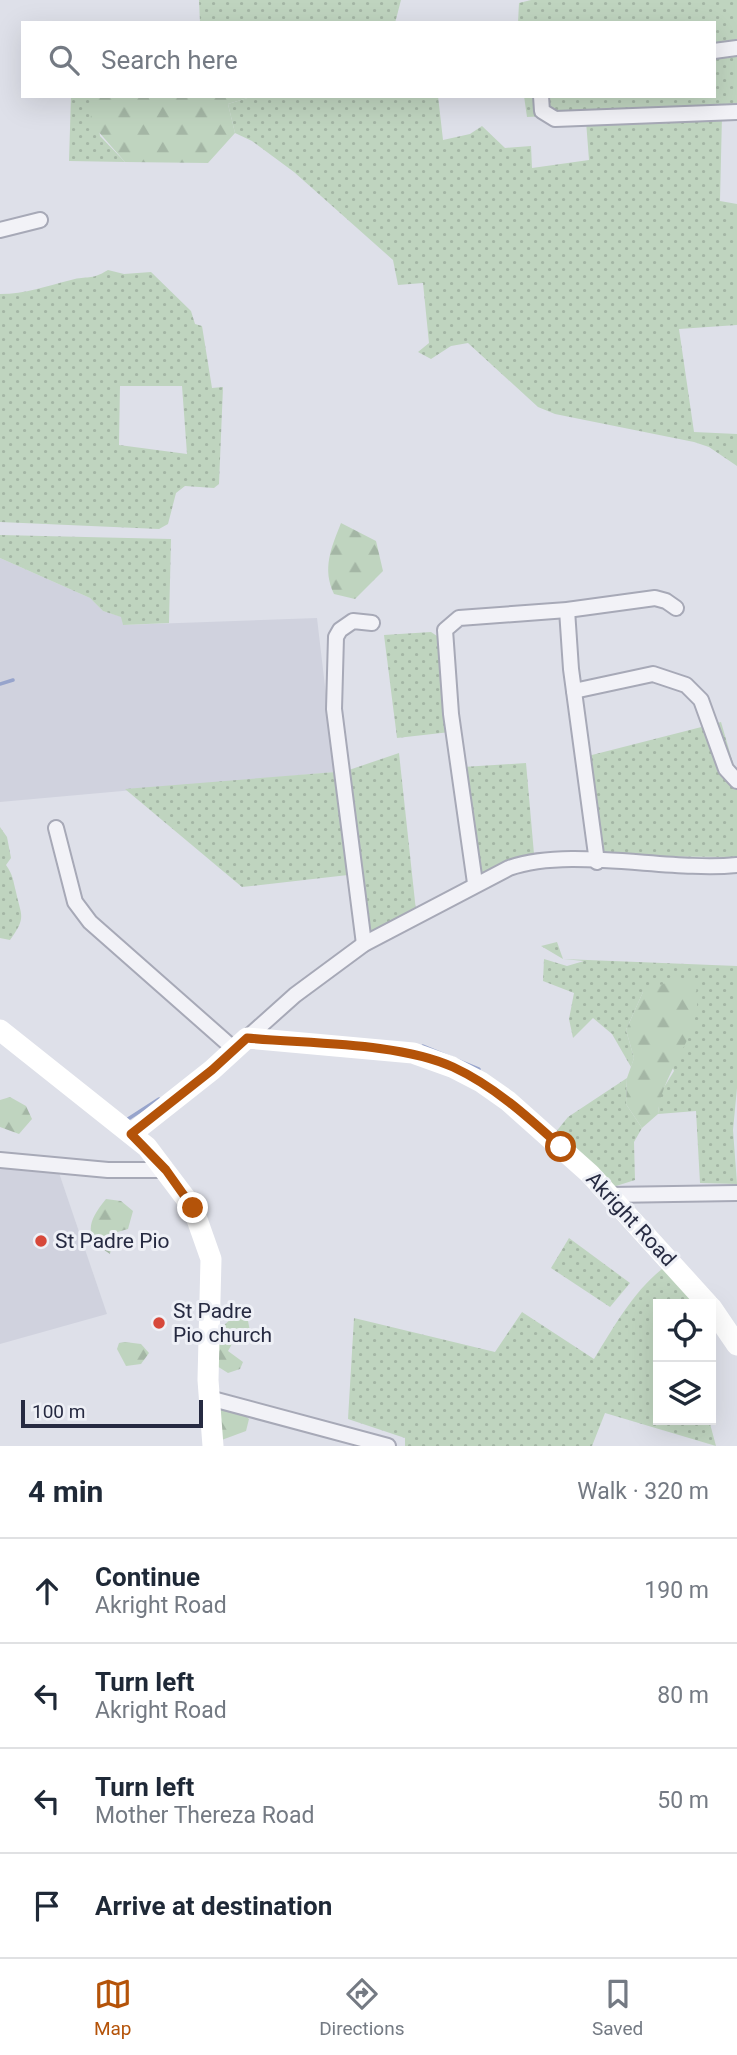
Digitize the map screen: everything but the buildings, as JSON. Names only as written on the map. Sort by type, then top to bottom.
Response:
[{"type":"street","points":[[716,51],[737,48]]},
{"type":"street","points":[[541,98],[542,111],[555,119],[737,112]]},
{"type":"street","points":[[0,230],[40,220]]},
{"type":"street","points":[[475,883],[451,714],[445,631],[459,618],[567,610],[655,598],[676,608]]},
{"type":"street","points":[[567,610],[574,691],[597,862]]},
{"type":"street","points":[[364,944],[334,709],[336,637],[340,630],[353,621],[372,623]]},
{"type":"street","points":[[574,691],[653,674],[686,685],[701,700],[726,769],[737,781]]},
{"type":"street","points":[[56,828],[79,909],[90,922],[240,1043]]},
{"type":"street","points":[[126,1129],[212,1070],[295,995],[364,944],[475,883],[523,863],[737,865]]},
{"type":"street","points":[[0,1030],[126,1129],[166,1170],[199,1219],[211,1259],[209,1398],[213,1446]]},
{"type":"street","name":"Akright Road","points":[[240,1043],[413,1053],[452,1067],[509,1101],[610,1195],[704,1299]]},
{"type":"street","points":[[0,1160],[108,1170],[166,1170]]},
{"type":"street","points":[[610,1195],[737,1193]]},
{"type":"street","name":"Akright Road","points":[[716,1315],[737,1345]]},
{"type":"street","points":[[209,1398],[388,1446]]},
{"type":"shaded area","points":[[0,558],[90,598],[103,611],[122,617],[123,625],[317,618],[335,772],[0,802]]},
{"type":"shaded area","name":"St Padre Pio","points":[[0,1164],[57,1167],[107,1314],[0,1344]]},
{"type":"green space","points":[[199,0],[401,0],[396,21],[200,21]]},
{"type":"green space","points":[[531,0],[737,0],[737,44],[716,46],[716,21],[518,21],[519,3]]},
{"type":"green space","points":[[737,51],[737,107],[527,117],[524,98],[716,98],[716,55]]},
{"type":"green space","points":[[71,98],[95,98],[100,136],[125,162],[69,161]]},
{"type":"green space","points":[[94,98],[248,98],[228,104],[235,133],[208,163],[125,162],[90,122]]},
{"type":"green space","points":[[248,98],[438,98],[443,140],[470,134],[482,126],[505,148],[531,146],[532,168],[589,160],[586,121],[722,115],[720,201],[737,204],[737,325],[679,329],[694,432],[737,434],[737,466],[709,447],[694,442],[555,414],[538,407],[468,343],[451,346],[431,359],[418,352],[429,343],[423,283],[398,285],[393,260],[294,172],[252,141],[235,133],[228,104]]},
{"type":"green space","points":[[108,270],[124,274],[151,272],[191,311],[195,324],[202,326],[212,388],[223,387],[219,484],[214,488],[185,486],[176,493],[168,524],[159,529],[0,522],[0,294],[27,291]],"holes":[[[120,386],[182,386],[187,454],[119,445]]]},
{"type":"green space","points":[[341,523],[376,541],[383,571],[355,599],[334,594],[330,585],[328,567],[331,550]]},
{"type":"green space","points":[[0,535],[171,539],[169,623],[123,625],[121,617],[103,611],[90,598],[0,558]]},
{"type":"green space","points":[[431,632],[440,638],[450,732],[397,738],[384,635]]},
{"type":"green space","points":[[721,722],[737,777],[737,857],[600,856],[588,756]]},
{"type":"green space","points":[[399,753],[416,911],[368,935],[346,771]]},
{"type":"green space","points":[[526,763],[534,854],[483,874],[479,872],[463,767]]},
{"type":"green space","points":[[335,772],[348,875],[242,887],[125,789]]},
{"type":"green space","points":[[0,827],[7,837],[11,858],[6,865],[21,912],[21,921],[10,940],[0,938]]},
{"type":"green space","points":[[557,942],[563,959],[541,946]]},
{"type":"green space","points":[[544,959],[567,966],[584,961],[563,959],[737,966],[737,1088],[733,1130],[737,1184],[700,1183],[696,1111],[658,1114],[660,1094],[674,1071],[643,992],[626,1030],[634,1058],[631,1067],[612,1034],[593,1018],[573,1038],[569,1019],[574,993],[543,981]]},
{"type":"green space","points":[[694,979],[696,1015],[691,1031],[661,1097],[658,1114],[642,1128],[626,1104],[627,1078],[634,1058],[626,1030],[643,992],[668,982]]},
{"type":"green space","points":[[627,1078],[626,1104],[642,1128],[634,1142],[635,1180],[613,1187],[555,1133],[568,1117]]},
{"type":"green space","points":[[10,1097],[26,1106],[32,1119],[19,1134],[0,1127],[0,1100]]},
{"type":"green space","points":[[106,1199],[121,1201],[133,1211],[128,1229],[114,1233],[110,1254],[95,1241],[91,1229],[95,1215]]},
{"type":"green space","points":[[569,1238],[630,1283],[610,1307],[551,1268]]},
{"type":"green space","points":[[662,1269],[666,1270],[692,1299],[653,1299],[653,1425],[710,1425],[716,1446],[605,1413],[592,1446],[405,1446],[405,1438],[348,1419],[354,1318],[495,1352],[522,1312],[594,1359],[633,1299]]},
{"type":"green space","points":[[240,1311],[247,1316],[251,1336],[243,1345],[232,1344],[228,1351],[243,1362],[240,1369],[228,1373],[209,1361],[206,1332],[223,1326]]},
{"type":"green space","points":[[119,1343],[141,1344],[149,1353],[141,1364],[126,1366],[117,1349]]},
{"type":"green space","points":[[219,1404],[236,1407],[249,1419],[246,1431],[219,1441]]},
{"type":"waterway","points":[[0,684],[13,680]]},
{"type":"waterway","points":[[423,1046],[479,1069]]},
{"type":"waterway","points":[[128,1119],[159,1099]]},
{"type":"place","name":"St Padre Pio","points":[[41,1241]]},
{"type":"place","name":"St Padre Pio church","points":[[159,1323]]},
{"type":"route","points":[[193,1208],[147,1147],[131,1134],[212,1070],[247,1038],[413,1053],[452,1067],[481,1082],[509,1101],[561,1147]]}]
